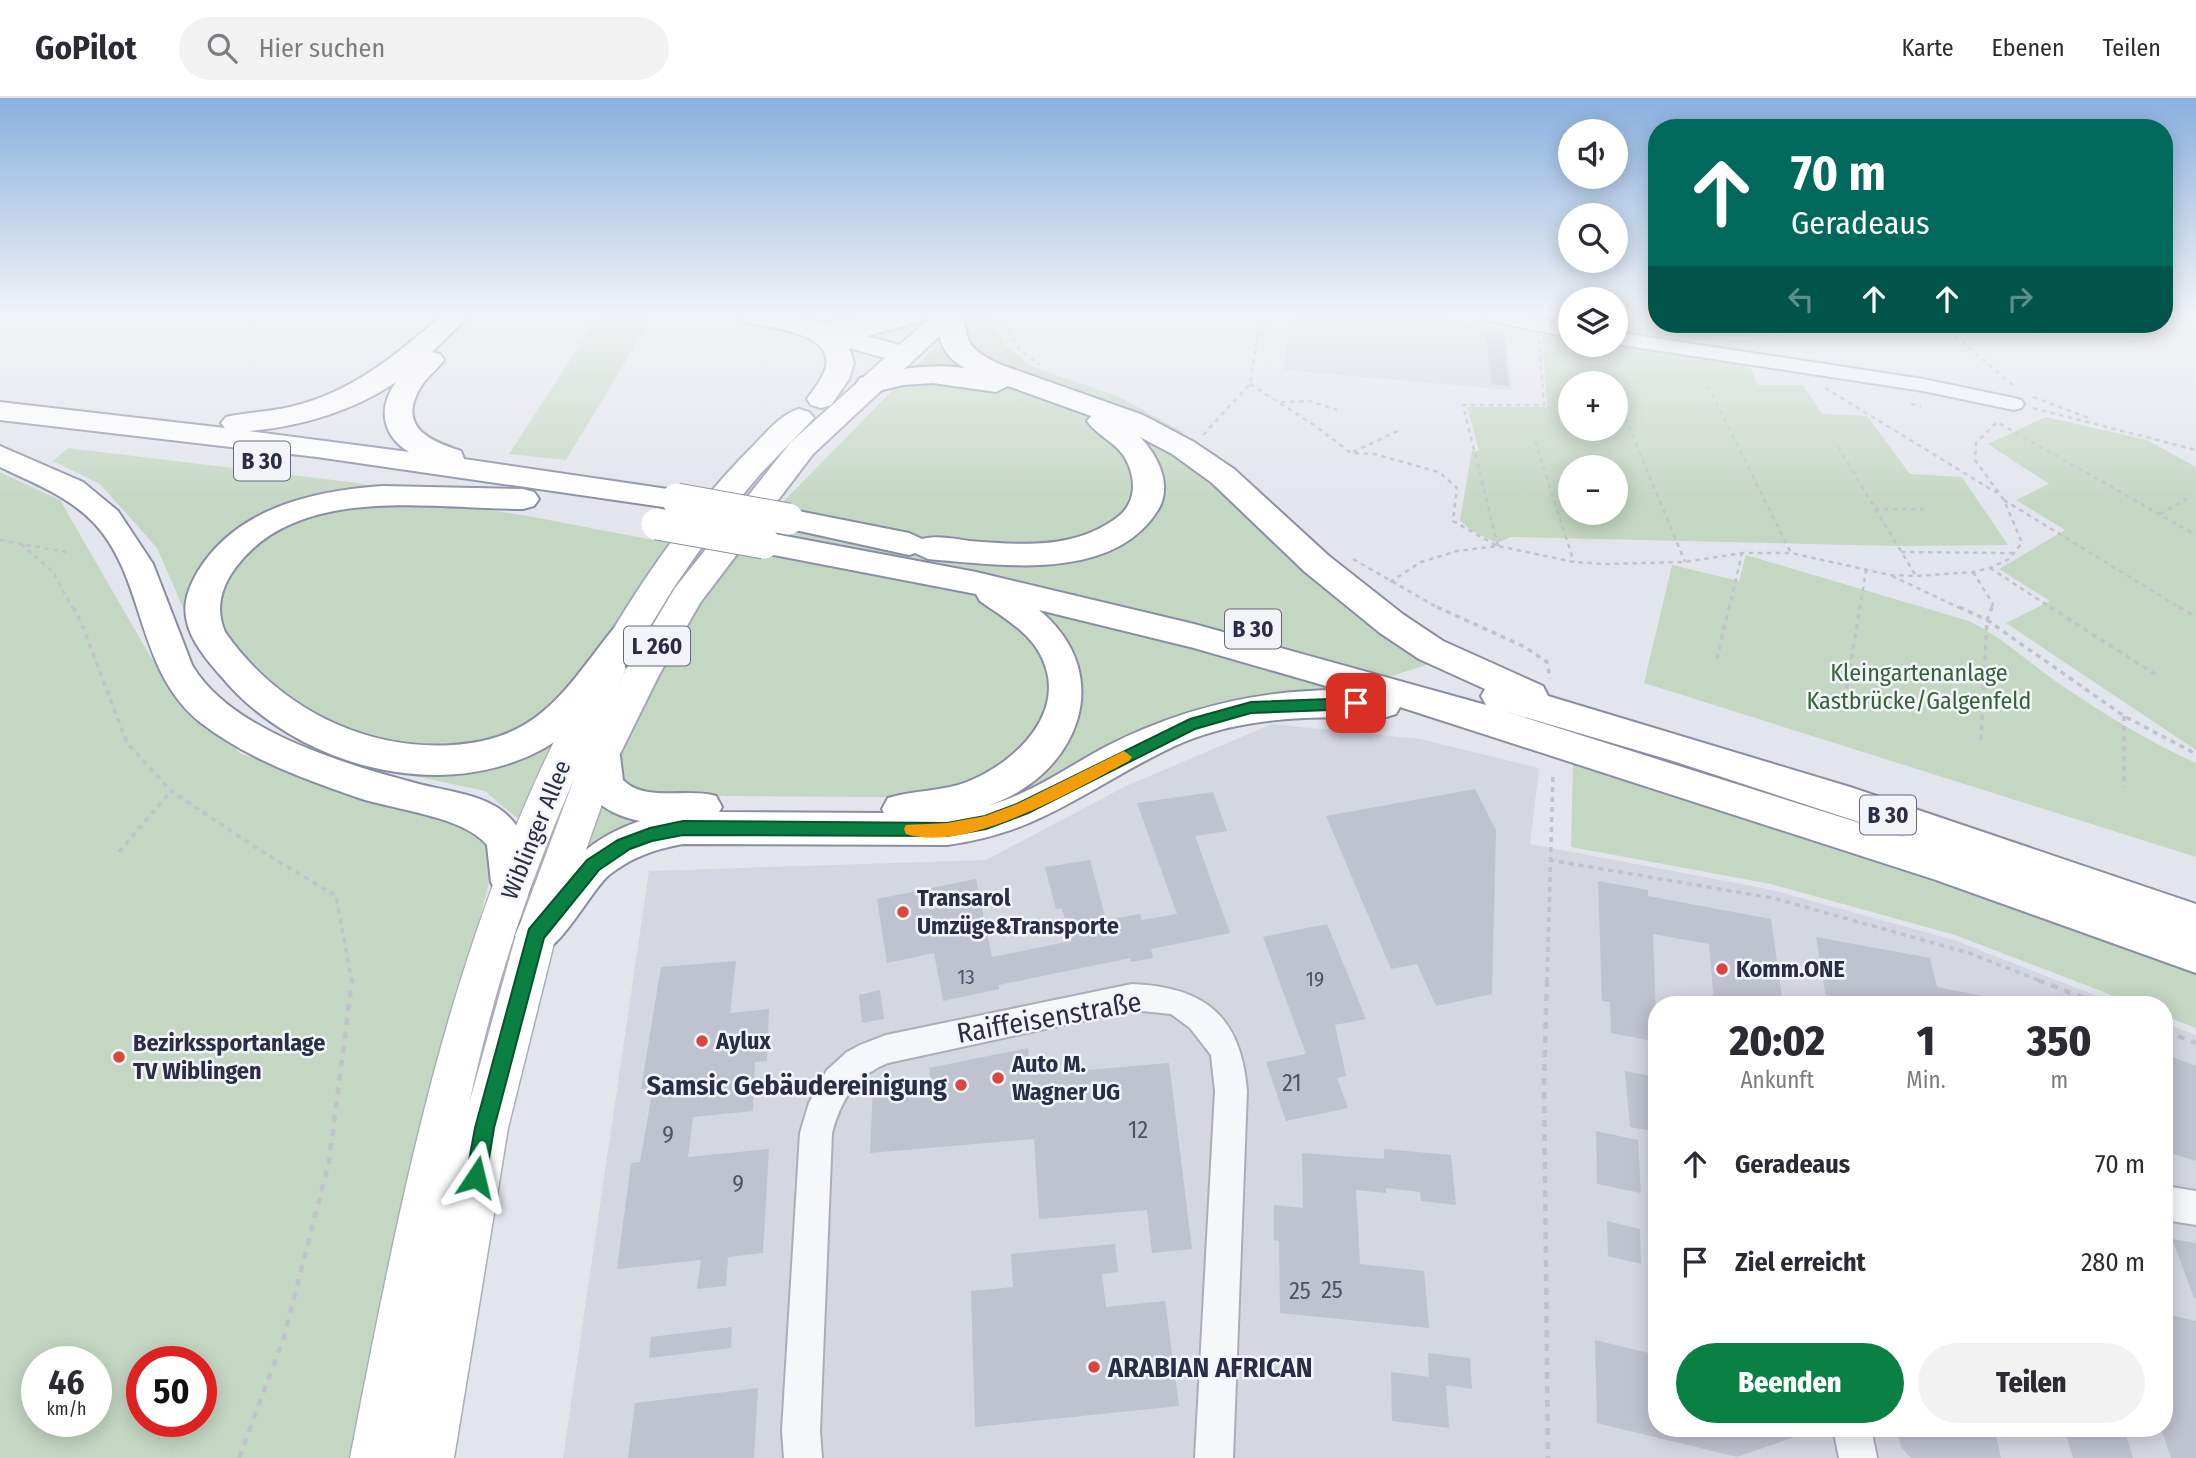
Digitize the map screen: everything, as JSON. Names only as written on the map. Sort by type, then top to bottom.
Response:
[{"type":"main road","points":[[125,424],[239,424],[292,416],[320,407],[379,379]]},
{"type":"main road","points":[[410,379],[400,394],[397,410],[401,426],[411,440],[425,451],[482,464],[512,486]]},
{"type":"main road","name":"L 260","points":[[821,398],[834,379]]},
{"type":"main road","name":"Wiblinger Allee","points":[[377,1458],[443,1122],[482,971],[513,883],[562,763],[654,587],[724,499],[794,422],[821,398],[849,379]]},
{"type":"main road","name":"Wiblinger Allee","points":[[427,1458],[485,1128],[536,935],[601,756],[641,675],[687,596],[802,448],[873,379]]},
{"type":"main road","points":[[870,384],[891,379]]},
{"type":"main road","points":[[928,548],[1039,556],[1096,544],[1124,530],[1141,513],[1149,493],[1147,469],[1140,453],[1099,419],[1001,385],[974,379]]},
{"type":"main road","points":[[1018,379],[1133,421],[1182,447],[1223,476],[1317,564],[1392,625],[1431,650],[1576,717]]},
{"type":"main road","name":"B 30","points":[[0,411],[125,424],[512,486],[657,524],[976,583],[1194,636],[1445,706],[1917,858],[2196,954]]},
{"type":"main road","name":"B 30","points":[[0,435],[135,446],[512,486],[677,499],[928,548],[1203,615],[1576,717],[1857,804],[2196,922]]},
{"type":"main road","points":[[0,456],[72,489],[107,517],[136,564],[174,665],[187,688],[213,712],[243,733],[282,754],[370,786],[477,815],[496,828],[506,840],[513,883]]},
{"type":"main road","points":[[512,486],[473,500],[412,494],[357,496],[296,510],[258,529],[229,551],[206,584],[202,617],[216,646],[266,701],[325,734],[381,755],[421,760],[489,753],[518,745],[539,735],[564,715],[626,637]]},
{"type":"main road","points":[[601,756],[607,788],[617,799],[651,807],[918,809],[970,797],[990,788],[1031,761],[1047,743],[1057,728],[1064,708],[1065,688],[1063,670],[1047,638],[1011,606],[976,583]]},
{"type":"main road","points":[[536,935],[593,865],[624,844],[650,834],[683,828],[947,830],[986,822],[1023,809],[1190,725],[1251,708],[1334,702],[1445,706]]},
{"type":"street","points":[[1889,379],[2021,397]]},
{"type":"street","name":"Raiffeisenstraße","points":[[803,1458],[801,1431],[816,1133],[830,1089],[846,1071],[865,1057],[886,1049],[1132,997],[1161,998],[1183,1004],[1213,1033],[1226,1052],[1230,1071],[1231,1105],[1214,1458]]},
{"type":"street","points":[[2173,1204],[2196,1208]]},
{"type":"street","points":[[1854,1437],[1858,1458]]},
{"type":"path","points":[[1212,443],[1202,436],[1250,384],[1251,379]]},
{"type":"path","points":[[1498,546],[1462,405],[1544,405],[1541,379]]},
{"type":"path","points":[[2002,379],[2021,397],[2196,450]]},
{"type":"path","points":[[1250,384],[1351,453],[1374,454],[1439,472],[1457,488],[1453,521],[1472,534],[1498,546],[1574,562],[1685,562],[1742,553],[1791,553],[1890,575],[1916,576],[1973,572],[1990,568],[2009,559],[2022,543],[2003,498],[1975,460],[1976,443],[1997,422],[2196,535]]},
{"type":"path","points":[[1708,386],[1791,553]]},
{"type":"path","points":[[1823,387],[2196,617]]},
{"type":"path","points":[[2021,397],[2103,424]]},
{"type":"path","points":[[1280,403],[1304,400],[1322,403],[1337,410]]},
{"type":"path","points":[[1911,404],[1921,406]]},
{"type":"path","points":[[1628,424],[1685,562]]},
{"type":"path","points":[[1351,453],[1402,429]]},
{"type":"path","points":[[1535,441],[1574,562]]},
{"type":"path","points":[[1838,447],[1916,576]]},
{"type":"path","points":[[2160,514],[2190,497]]},
{"type":"path","points":[[1875,509],[1924,509]]},
{"type":"path","points":[[0,540],[71,553]]},
{"type":"path","points":[[21,544],[53,572],[81,622],[127,743],[172,791],[336,897],[352,979],[329,1161],[284,1338],[239,1458]]},
{"type":"path","points":[[1390,582],[1421,562],[1457,551],[1498,546]]},
{"type":"path","points":[[1901,552],[2014,553]]},
{"type":"path","points":[[1717,659],[1742,553]]},
{"type":"path","points":[[1352,558],[1453,617],[1525,648],[1547,662],[1551,681]]},
{"type":"path","points":[[1990,568],[2156,675]]},
{"type":"path","points":[[1845,698],[1866,570]]},
{"type":"path","points":[[1973,572],[1993,604],[1987,620],[1981,740]]},
{"type":"path","points":[[1890,575],[1987,620],[2124,716],[2196,754]]},
{"type":"path","points":[[2124,716],[2124,787]]},
{"type":"path","points":[[1548,1458],[1545,1081],[1553,773]]},
{"type":"path","points":[[119,852],[172,791]]},
{"type":"path","points":[[1549,860],[1773,898],[1969,953],[2079,996]]},
{"type":"path","points":[[2173,1034],[2196,1043]]},
{"type":"shaded area","points":[[1391,379],[1511,379],[1512,390]]},
{"type":"shaded area","points":[[1272,724],[1420,739],[1539,768],[1530,844],[1773,890],[1954,940],[2098,996],[1648,996],[1648,1437],[2173,1437],[2173,1026],[2196,1035],[2196,1458],[563,1458],[649,871],[986,860],[1126,786]]},
{"type":"green space","points":[[558,379],[615,379],[566,460],[509,454]]},
{"type":"green space","points":[[903,379],[1069,379],[1117,396],[1183,432],[1183,458],[1439,661],[1344,691],[1206,705],[1141,732],[1020,798],[714,796],[585,848],[524,824],[485,791],[401,773],[274,726],[204,656],[157,548],[100,484],[53,461],[68,448],[358,483],[403,497],[528,516],[731,555]]},
{"type":"green space","points":[[1545,379],[1558,379],[1558,441],[1628,441],[1628,379],[1755,379],[1757,385],[1803,385],[1822,414],[1867,416],[1910,474],[1962,477],[2008,545],[1897,546],[1511,537],[1497,543],[1470,530],[1460,520],[1472,451],[1479,451],[1467,407],[1547,407]]},
{"type":"green space","name":"Kleingartenanlage Kastbrücke/Galgenfeld","points":[[2046,417],[2147,440],[2196,467],[2196,750],[2006,623],[2050,601],[1999,569],[2065,530],[2016,500],[2049,484],[1988,444]]},
{"type":"green space","points":[[0,472],[60,500],[150,656],[241,754],[444,813],[475,834],[488,850],[489,882],[425,1131],[357,1458],[0,1458]]},
{"type":"green space","name":"Kleingartenanlage Kastbrücke/Galgenfeld","points":[[1746,555],[1969,621],[2110,717],[2196,763],[2196,857],[1644,683],[1672,565],[1739,581]]},
{"type":"green space","points":[[1573,763],[1949,887],[2196,974],[2196,1028],[2173,1019],[2173,996],[2114,996],[1955,935],[1771,884],[1571,847]]},
{"type":"building","points":[[1491,379],[1508,379],[1509,386],[1491,384]]},
{"type":"building","points":[[1475,789],[1496,830],[1492,994],[1436,1006],[1417,964],[1391,969],[1326,816]]},
{"type":"building","points":[[1213,792],[1227,831],[1195,836],[1230,933],[1151,949],[1153,958],[1131,962],[1130,958],[999,985],[999,989],[943,1001],[934,953],[887,963],[877,899],[976,879],[992,957],[1071,941],[1062,908],[1056,909],[1045,867],[1090,860],[1106,920],[1140,914],[1142,920],[1177,914],[1137,803]]},
{"type":"building","points":[[1598,881],[1648,890],[1648,896],[1771,919],[1782,996],[1713,996],[1709,944],[1653,934],[1655,996],[1648,996],[1648,1040],[1611,1033],[1610,1002],[1602,1001]]},
{"type":"building","points":[[1327,924],[1366,1019],[1335,1025],[1346,1076],[1337,1078],[1348,1108],[1286,1121],[1266,1062],[1306,1054],[1263,937]]},
{"type":"building","points":[[1816,937],[1930,958],[1937,987],[1983,996],[1826,996]]},
{"type":"building","points":[[736,961],[730,1013],[769,1009],[767,1061],[755,1062],[753,1111],[693,1117],[688,1157],[769,1149],[763,1253],[728,1257],[726,1286],[697,1289],[701,1260],[617,1269],[631,1163],[640,1162],[653,1088],[641,1089],[661,967]]},
{"type":"building","points":[[880,990],[884,1019],[862,1023],[859,995]]},
{"type":"building","points":[[1028,1048],[1030,1075],[1169,1063],[1192,1249],[1152,1253],[1147,1210],[1039,1219],[1034,1139],[870,1153],[873,1085],[931,1080],[929,1068]]},
{"type":"building","points":[[2173,1057],[2196,1066],[2196,1161],[2173,1154]]},
{"type":"building","points":[[1625,1071],[1648,1075],[1648,1130],[1630,1127]]},
{"type":"building","points":[[1596,1131],[1638,1140],[1641,1193],[1597,1184]]},
{"type":"building","points":[[1384,1149],[1451,1155],[1456,1205],[1421,1201],[1420,1192],[1386,1188],[1386,1193],[1356,1190],[1360,1264],[1424,1271],[1429,1328],[1280,1313],[1279,1241],[1274,1240],[1274,1205],[1303,1208],[1302,1153],[1384,1159]]},
{"type":"building","points":[[1607,1221],[1640,1229],[1641,1264],[1608,1256]]},
{"type":"building","points":[[2173,1239],[2196,1243],[2194,1298],[2173,1242]]},
{"type":"building","points":[[1115,1244],[1118,1272],[1102,1274],[1106,1307],[1165,1301],[1179,1406],[975,1427],[971,1291],[1013,1287],[1011,1254]]},
{"type":"building","points":[[2173,1316],[2196,1321],[2196,1458],[2171,1458],[2164,1437],[2173,1437]]},
{"type":"building","points":[[732,1327],[731,1348],[649,1358],[651,1337]]},
{"type":"building","points":[[1595,1340],[1648,1353],[1648,1435],[1597,1423]]},
{"type":"building","points":[[1428,1353],[1470,1358],[1472,1389],[1446,1385],[1449,1428],[1392,1421],[1391,1372],[1429,1377]]},
{"type":"building","points":[[758,1388],[754,1458],[628,1458],[635,1403]]},
{"type":"building","points":[[1655,1437],[1795,1437],[1737,1457]]},
{"type":"building","points":[[1899,1437],[1996,1437],[2001,1458],[1911,1458],[1901,1447]]},
{"type":"building","points":[[2067,1437],[2127,1437],[2133,1458],[2073,1458]]},
{"type":"slow traffic","points":[[912,829],[947,830],[986,822],[1023,809],[1124,757]]},
{"type":"place","name":"Transarol Umzüge&Transporte","points":[[903,912]]},
{"type":"place","name":"Komm.ONE","points":[[1722,969]]},
{"type":"place","name":"Aylux","points":[[702,1041]]},
{"type":"place","name":"Bezirkssportanlage TV Wiblingen","points":[[119,1057]]},
{"type":"place","name":"Auto M. Wagner UG","points":[[998,1078]]},
{"type":"place","name":"Samsic Gebäudereinigung","points":[[961,1085]]},
{"type":"place","name":"ARABIAN AFRICAN","points":[[1094,1367]]},
{"type":"route","points":[[476,1177],[485,1128],[536,935],[593,865],[624,844],[650,834],[683,828],[947,830],[986,822],[1023,809],[1190,725],[1251,708],[1356,703]]}]
